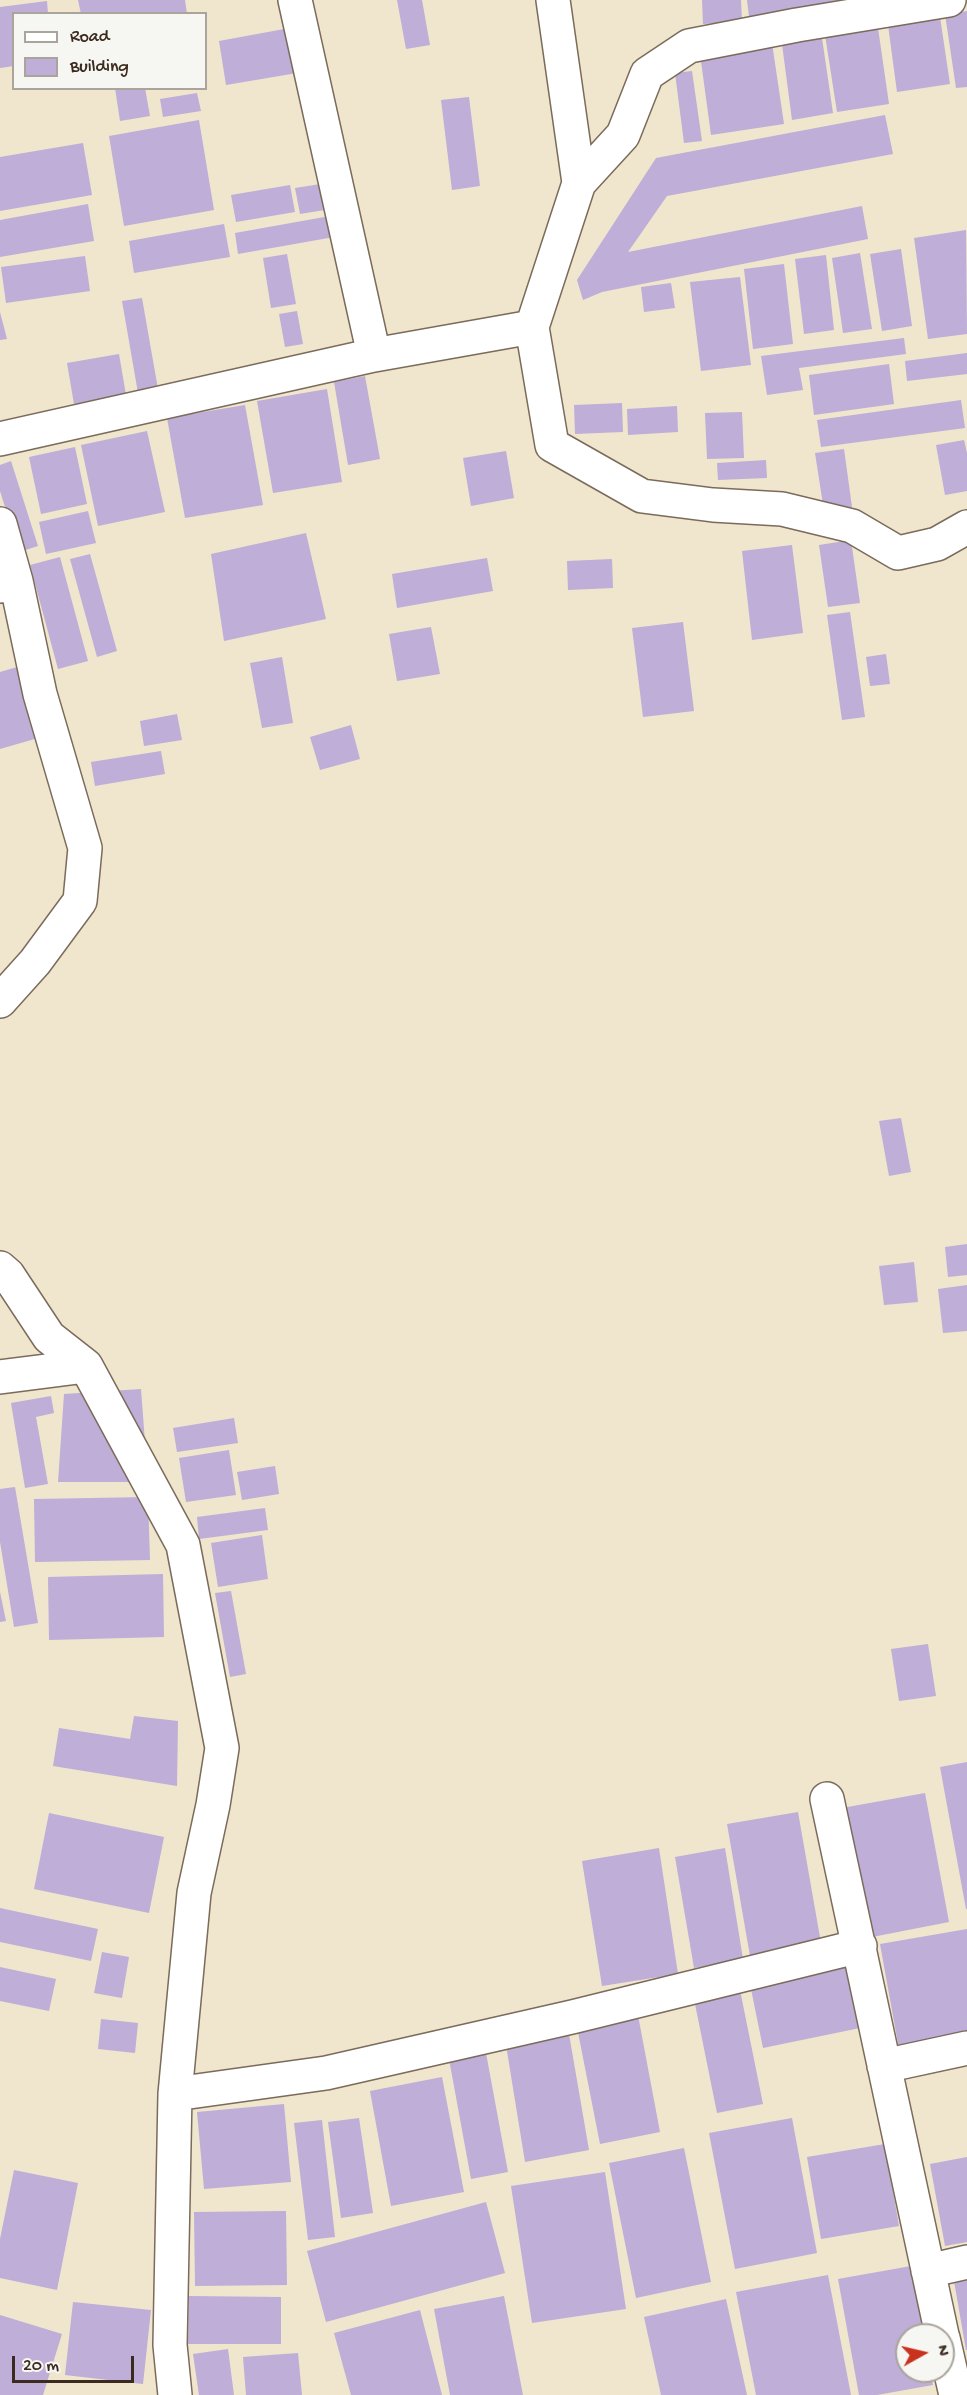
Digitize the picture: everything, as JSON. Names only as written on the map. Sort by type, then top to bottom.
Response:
[{"type":"street","points":[[295,0],[374,355]]},
{"type":"street","points":[[553,0],[579,183]]},
{"type":"street","points":[[949,0],[797,25],[689,46],[647,74],[623,135],[579,183],[532,327],[552,445],[642,496],[713,505],[782,509],[852,526],[898,553],[937,544],[967,527]]},
{"type":"street","points":[[0,439],[374,355],[532,327]]},
{"type":"street","points":[[0,524],[8,584],[85,848],[80,901],[35,962],[0,1001]]},
{"type":"street","points":[[0,1268],[8,1275],[49,1337],[86,1365],[183,1545],[222,1748],[213,1805],[194,1893],[175,2094],[170,2345],[175,2395]]},
{"type":"street","points":[[0,1377],[86,1365]]},
{"type":"street","points":[[827,1798],[940,2323]]},
{"type":"street","points":[[175,2094],[326,2073],[572,2018],[860,1946]]},
{"type":"street","points":[[884,2066],[967,2048]]},
{"type":"street","points":[[928,2271],[967,2262]]},
{"type":"building","points":[[78,0],[185,0],[187,12],[81,12]]},
{"type":"building","points":[[397,0],[422,0],[430,45],[406,49]]},
{"type":"building","points":[[702,0],[741,0],[742,22],[703,24]]},
{"type":"building","points":[[747,0],[866,0],[866,2],[749,17]]},
{"type":"building","points":[[47,1],[48,12],[12,12],[12,66],[0,68],[0,7]]},
{"type":"building","points":[[967,11],[967,87],[956,88],[945,14]]},
{"type":"building","points":[[940,17],[950,84],[897,92],[888,25]]},
{"type":"building","points":[[295,27],[303,72],[226,85],[219,41]]},
{"type":"building","points":[[878,28],[889,104],[837,112],[825,35]]},
{"type":"building","points":[[822,38],[833,113],[792,120],[782,44]]},
{"type":"building","points":[[772,43],[784,124],[711,135],[700,54]]},
{"type":"building","points":[[692,71],[702,141],[684,143],[675,73]]},
{"type":"building","points":[[115,90],[145,90],[150,116],[120,121]]},
{"type":"building","points":[[197,93],[201,111],[163,117],[160,99]]},
{"type":"building","points":[[469,97],[480,186],[452,190],[441,100]]},
{"type":"building","points":[[885,115],[893,154],[667,196],[628,252],[862,206],[868,239],[602,292],[583,300],[577,280],[656,158]]},
{"type":"building","points":[[199,120],[214,210],[124,226],[109,136]]},
{"type":"building","points":[[83,143],[92,195],[0,211],[0,157]]},
{"type":"building","points":[[327,183],[331,209],[300,214],[295,188]]},
{"type":"building","points":[[290,185],[295,212],[236,222],[231,195]]},
{"type":"building","points":[[88,204],[94,241],[0,257],[0,220]]},
{"type":"building","points":[[330,216],[334,237],[238,254],[235,233]]},
{"type":"building","points":[[224,224],[230,257],[134,273],[129,241]]},
{"type":"building","points":[[966,230],[967,334],[928,339],[914,238]]},
{"type":"building","points":[[901,249],[912,326],[882,331],[870,254]]},
{"type":"building","points":[[860,253],[872,329],[843,333],[832,258]]},
{"type":"building","points":[[287,254],[296,304],[271,308],[263,258]]},
{"type":"building","points":[[826,255],[834,330],[804,334],[795,259]]},
{"type":"building","points":[[85,256],[90,291],[6,303],[1,267]]},
{"type":"building","points":[[784,264],[793,344],[753,349],[744,269]]},
{"type":"building","points":[[740,277],[751,365],[701,371],[690,282]]},
{"type":"building","points":[[671,283],[675,308],[644,312],[641,287]]},
{"type":"building","points":[[142,298],[158,389],[138,393],[122,301]]},
{"type":"building","points":[[297,311],[303,344],[285,347],[279,314]]},
{"type":"building","points":[[0,312],[7,339],[0,340]]},
{"type":"building","points":[[904,338],[906,354],[799,368],[803,390],[767,395],[761,356]]},
{"type":"building","points":[[967,353],[967,374],[907,381],[905,361]]},
{"type":"building","points":[[119,354],[126,395],[74,404],[67,363]]},
{"type":"building","points":[[889,364],[894,404],[814,415],[809,375]]},
{"type":"building","points":[[365,376],[380,459],[348,465],[334,382]]},
{"type":"building","points":[[327,389],[342,482],[273,493],[257,401]]},
{"type":"building","points":[[961,400],[965,428],[821,447],[817,420]]},
{"type":"building","points":[[622,403],[623,432],[575,434],[574,405]]},
{"type":"building","points":[[245,405],[263,505],[185,518],[167,418]]},
{"type":"building","points":[[677,406],[678,432],[628,435],[627,409]]},
{"type":"building","points":[[742,412],[744,458],[707,459],[705,413]]},
{"type":"building","points":[[147,431],[165,512],[98,526],[81,445]]},
{"type":"building","points":[[964,440],[967,453],[967,491],[945,495],[936,445]]},
{"type":"building","points":[[75,447],[87,504],[41,514],[29,457]]},
{"type":"building","points":[[844,449],[852,507],[824,511],[815,453]]},
{"type":"building","points":[[506,451],[514,498],[471,506],[463,458]]},
{"type":"building","points":[[766,460],[767,478],[718,480],[717,463]]},
{"type":"building","points":[[11,461],[38,546],[19,552],[0,491],[0,465]]},
{"type":"building","points":[[88,511],[96,543],[46,554],[39,522]]},
{"type":"building","points":[[306,533],[326,619],[224,641],[211,554]]},
{"type":"building","points":[[851,540],[860,603],[828,607],[819,545]]},
{"type":"building","points":[[792,545],[803,633],[752,640],[742,551]]},
{"type":"building","points":[[90,554],[117,651],[97,657],[70,559]]},
{"type":"building","points":[[60,557],[88,661],[58,669],[30,565]]},
{"type":"building","points":[[487,558],[493,591],[397,608],[392,574]]},
{"type":"building","points":[[612,559],[613,588],[568,590],[567,561]]},
{"type":"building","points":[[850,612],[865,717],[842,720],[827,615]]},
{"type":"building","points":[[683,622],[694,711],[643,717],[632,628]]},
{"type":"building","points":[[431,627],[440,674],[397,681],[389,634]]},
{"type":"building","points":[[886,654],[890,684],[870,686],[866,657]]},
{"type":"building","points":[[282,657],[293,723],[262,728],[250,663]]},
{"type":"building","points":[[17,667],[38,738],[0,749],[0,672]]},
{"type":"building","points":[[177,714],[182,740],[144,746],[140,721]]},
{"type":"building","points":[[351,725],[360,759],[320,770],[310,737]]},
{"type":"building","points":[[161,751],[165,774],[95,786],[91,762]]},
{"type":"building","points":[[901,1118],[911,1172],[889,1176],[879,1121]]},
{"type":"building","points":[[967,1244],[967,1275],[948,1277],[945,1247]]},
{"type":"building","points":[[914,1262],[918,1302],[884,1305],[879,1266]]},
{"type":"building","points":[[967,1285],[967,1331],[943,1333],[938,1289]]},
{"type":"building","points":[[141,1389],[148,1482],[58,1482],[64,1394]]},
{"type":"building","points":[[51,1396],[54,1413],[36,1417],[48,1484],[25,1488],[11,1403]]},
{"type":"building","points":[[234,1418],[238,1443],[177,1452],[173,1428]]},
{"type":"building","points":[[229,1450],[236,1495],[186,1502],[179,1458]]},
{"type":"building","points":[[275,1466],[279,1494],[242,1500],[237,1472]]},
{"type":"building","points":[[15,1487],[38,1623],[14,1627],[0,1542],[0,1489]]},
{"type":"building","points":[[148,1497],[150,1560],[35,1562],[34,1499]]},
{"type":"building","points":[[265,1508],[268,1530],[199,1539],[197,1517]]},
{"type":"building","points":[[262,1535],[268,1579],[218,1587],[211,1543]]},
{"type":"building","points":[[163,1574],[164,1637],[49,1640],[48,1577]]},
{"type":"building","points":[[231,1591],[246,1674],[230,1677],[215,1593]]},
{"type":"building","points":[[0,1592],[6,1621],[0,1622]]},
{"type":"building","points":[[928,1644],[936,1696],[899,1701],[891,1649]]},
{"type":"building","points":[[134,1716],[178,1721],[177,1786],[53,1766],[59,1728],[130,1739]]},
{"type":"building","points":[[967,1762],[967,1909],[966,1909],[940,1767]]},
{"type":"building","points":[[925,1793],[949,1922],[867,1938],[842,1808]]},
{"type":"building","points":[[798,1812],[821,1943],[750,1956],[727,1824]]},
{"type":"building","points":[[49,1813],[164,1837],[149,1913],[34,1889]]},
{"type":"building","points":[[659,1848],[678,1974],[602,1986],[582,1861]]},
{"type":"building","points":[[725,1848],[743,1959],[694,1968],[675,1857]]},
{"type":"building","points":[[0,1908],[98,1929],[91,1961],[0,1942]]},
{"type":"building","points":[[967,1929],[967,2037],[899,2049],[880,1944]]},
{"type":"building","points":[[102,1952],[129,1957],[122,1998],[94,1993]]},
{"type":"building","points":[[847,1964],[860,2028],[763,2048],[750,1984]]},
{"type":"building","points":[[0,1967],[56,1979],[49,2011],[0,2001]]},
{"type":"building","points":[[739,1985],[763,2104],[717,2113],[693,1994]]},
{"type":"building","points":[[637,2010],[660,2132],[600,2144],[576,2022]]},
{"type":"building","points":[[101,2019],[138,2023],[135,2053],[98,2049]]},
{"type":"building","points":[[569,2034],[589,2150],[525,2162],[506,2045]]},
{"type":"building","points":[[486,2053],[508,2172],[471,2179],[449,2059]]},
{"type":"building","points":[[442,2077],[464,2192],[391,2206],[370,2091]]},
{"type":"building","points":[[284,2104],[291,2182],[204,2189],[197,2112]]},
{"type":"building","points":[[359,2118],[373,2213],[341,2218],[328,2122]]},
{"type":"building","points":[[792,2118],[817,2253],[735,2269],[709,2133]]},
{"type":"building","points":[[322,2120],[335,2237],[308,2240],[294,2123]]},
{"type":"building","points":[[885,2144],[899,2226],[821,2239],[807,2157]]},
{"type":"building","points":[[684,2148],[711,2282],[636,2298],[609,2163]]},
{"type":"building","points":[[967,2157],[967,2242],[945,2246],[930,2164]]},
{"type":"building","points":[[14,2170],[78,2183],[57,2290],[0,2278],[0,2239]]},
{"type":"building","points":[[605,2172],[626,2309],[532,2323],[511,2186]]},
{"type":"building","points":[[486,2202],[505,2273],[326,2322],[307,2251]]},
{"type":"building","points":[[286,2211],[287,2285],[195,2286],[194,2212]]},
{"type":"building","points":[[911,2266],[922,2323],[895,2323],[895,2383],[933,2383],[933,2385],[877,2395],[859,2395],[838,2279]]},
{"type":"building","points":[[828,2275],[851,2395],[756,2395],[736,2292]]},
{"type":"building","points":[[967,2278],[967,2350],[966,2350],[954,2281]]},
{"type":"building","points":[[189,2296],[281,2297],[281,2344],[188,2344]]},
{"type":"building","points":[[504,2296],[523,2395],[450,2395],[434,2309]]},
{"type":"building","points":[[726,2299],[747,2395],[661,2395],[644,2317]]},
{"type":"building","points":[[73,2302],[151,2310],[143,2384],[65,2375]]},
{"type":"building","points":[[420,2310],[442,2395],[351,2395],[334,2333]]},
{"type":"building","points":[[0,2315],[62,2334],[43,2395],[0,2395]]},
{"type":"building","points":[[228,2349],[234,2395],[199,2395],[193,2354]]},
{"type":"building","points":[[298,2353],[302,2395],[246,2395],[243,2357]]}]
